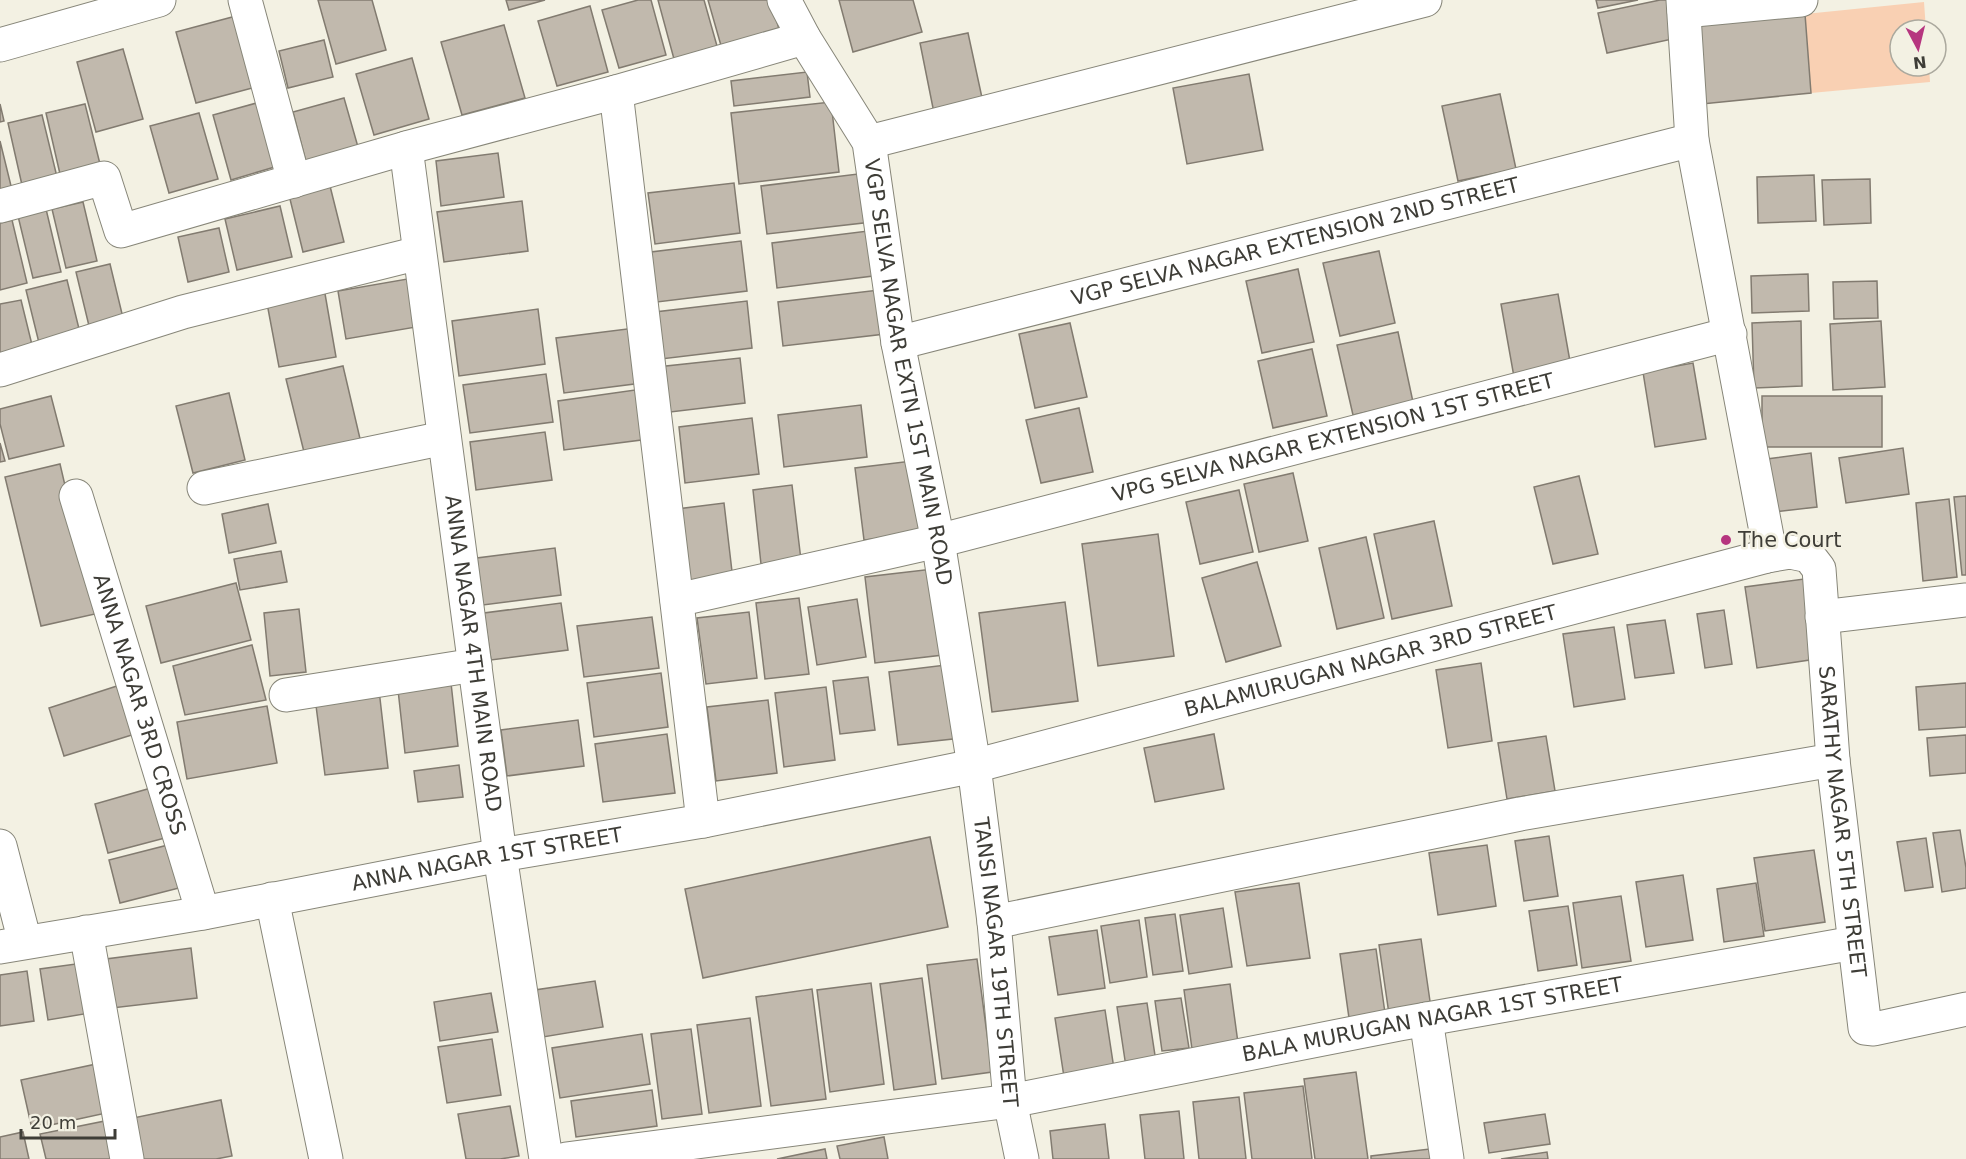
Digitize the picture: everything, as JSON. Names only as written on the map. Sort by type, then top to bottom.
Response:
[{"type":"street","points":[[0,45],[159,0]]},
{"type":"street","points":[[245,0],[294,181]]},
{"type":"street","name":"VGP SELVA NAGAR EXTN 1ST MAIN ROAD","points":[[784,0],[804,38],[869,142],[898,343],[938,541],[974,766]]},
{"type":"street","points":[[869,142],[1425,0]]},
{"type":"street","points":[[1767,556],[1769,547],[1692,140],[1683,6],[1801,0]]},
{"type":"street","points":[[0,206],[104,178],[121,231],[406,148],[616,92],[804,38]]},
{"type":"street","points":[[616,92],[703,821]]},
{"type":"street","name":"VGP SELVA NAGAR EXTENSION 2ND STREET","points":[[898,343],[1692,140]]},
{"type":"street","name":"ANNA NAGAR 4TH MAIN ROAD","points":[[406,148],[500,855],[546,1159]]},
{"type":"street","points":[[0,370],[183,312],[420,253]]},
{"type":"street","name":"VPG SELVA NAGAR EXTENSION 1ST STREET","points":[[677,600],[938,541],[1730,334]]},
{"type":"street","points":[[204,488],[444,438]]},
{"type":"street","name":"ANNA NAGAR 3RD CROSS","points":[[76,496],[203,913]]},
{"type":"street","name":"SARATHY NAGAR 5TH STREET","points":[[1767,556],[1790,552],[1809,556],[1819,569],[1833,760],[1865,1028],[1874,1029],[1966,1009]]},
{"type":"street","name":"BALAMURUGAN NAGAR 3RD STREET","points":[[974,766],[1767,556]]},
{"type":"street","points":[[1822,617],[1966,600]]},
{"type":"street","points":[[285,695],[475,665]]},
{"type":"street","points":[[994,922],[1520,814],[1833,760]]},
{"type":"street","name":"ANNA NAGAR 1ST STREET","points":[[13,945],[203,913],[500,855],[703,821],[974,766]]},
{"type":"street","name":"TANSI NAGAR 19TH STREET","points":[[974,766],[994,922],[1010,1101],[1022,1159]]},
{"type":"street","points":[[0,846],[13,945]]},
{"type":"street","points":[[273,899],[326,1159]]},
{"type":"street","points":[[86,932],[127,1159]]},
{"type":"street","name":"BALA MURUGAN NAGAR 1ST STREET","points":[[566,1159],[1010,1101],[1426,1019],[1854,943]]},
{"type":"street","points":[[1426,1019],[1447,1159]]},
{"type":"shaded area","points":[[1924,2],[1925,18],[1888,18],[1888,78],[1930,78],[1930,82],[1811,93],[1805,14]]},
{"type":"building","points":[[318,0],[372,0],[386,50],[336,64]]},
{"type":"building","points":[[506,0],[545,0],[509,10]]},
{"type":"building","points":[[638,0],[651,0],[666,55],[619,68],[602,10]]},
{"type":"building","points":[[658,0],[704,0],[717,46],[674,59]]},
{"type":"building","points":[[708,0],[771,0],[780,33],[722,49]]},
{"type":"building","points":[[839,0],[913,0],[922,32],[853,52]]},
{"type":"building","points":[[1596,0],[1638,0],[1598,8]]},
{"type":"building","points":[[1669,0],[1677,38],[1607,53],[1598,13]]},
{"type":"building","points":[[590,6],[608,72],[557,86],[538,21]]},
{"type":"building","points":[[1805,14],[1811,93],[1702,104],[1697,25]]},
{"type":"building","points":[[236,16],[256,87],[196,103],[176,32]]},
{"type":"building","points":[[504,25],[525,98],[462,115],[441,42]]},
{"type":"building","points":[[968,33],[984,107],[935,118],[920,43]]},
{"type":"building","points":[[324,40],[333,77],[288,88],[279,51]]},
{"type":"building","points":[[123,49],[143,119],[96,132],[77,62]]},
{"type":"building","points":[[412,58],[429,119],[374,135],[356,74]]},
{"type":"building","points":[[807,72],[810,97],[734,106],[731,81]]},
{"type":"building","points":[[1249,74],[1263,150],[1187,164],[1173,88]]},
{"type":"building","points":[[1500,94],[1516,169],[1458,181],[1442,106]]},
{"type":"building","points":[[344,98],[358,147],[306,162],[293,112]]},
{"type":"building","points":[[260,102],[278,166],[231,180],[213,115]]},
{"type":"building","points":[[831,102],[839,172],[739,184],[731,113]]},
{"type":"building","points":[[0,104],[4,121],[0,122]]},
{"type":"building","points":[[85,104],[100,164],[60,174],[46,113]]},
{"type":"building","points":[[199,113],[218,179],[169,193],[150,126]]},
{"type":"building","points":[[42,115],[57,177],[22,185],[8,123]]},
{"type":"building","points":[[0,141],[12,190],[0,193]]},
{"type":"building","points":[[498,153],[504,197],[441,206],[436,161]]},
{"type":"building","points":[[866,173],[872,222],[767,234],[761,186]]},
{"type":"building","points":[[1814,175],[1816,221],[1758,223],[1757,177]]},
{"type":"building","points":[[1870,179],[1871,223],[1824,225],[1822,180]]},
{"type":"building","points":[[734,183],[740,233],[655,244],[648,193]]},
{"type":"building","points":[[330,186],[344,242],[303,252],[289,195]]},
{"type":"building","points":[[522,201],[528,251],[444,262],[437,212]]},
{"type":"building","points":[[83,202],[97,261],[66,268],[52,209]]},
{"type":"building","points":[[280,206],[292,257],[237,270],[225,219]]},
{"type":"building","points":[[46,209],[61,272],[33,278],[18,216]]},
{"type":"building","points":[[12,220],[27,283],[0,290],[0,223]]},
{"type":"building","points":[[219,228],[229,272],[188,282],[178,237]]},
{"type":"building","points":[[876,230],[881,275],[777,288],[772,243]]},
{"type":"building","points":[[741,241],[747,291],[657,302],[651,252]]},
{"type":"building","points":[[1379,251],[1395,323],[1340,336],[1323,263]]},
{"type":"building","points":[[110,264],[124,322],[90,330],[76,272]]},
{"type":"building","points":[[1298,269],[1314,342],[1262,353],[1246,281]]},
{"type":"building","points":[[1808,274],[1809,311],[1752,313],[1751,276]]},
{"type":"building","points":[[413,278],[422,326],[346,339],[338,291]]},
{"type":"building","points":[[67,280],[82,341],[41,351],[26,290]]},
{"type":"building","points":[[1877,281],[1878,318],[1834,319],[1833,282]]},
{"type":"building","points":[[324,288],[336,357],[279,367],[266,298]]},
{"type":"building","points":[[879,290],[885,334],[783,346],[778,302]]},
{"type":"building","points":[[1558,294],[1571,367],[1514,377],[1501,304]]},
{"type":"building","points":[[21,300],[34,353],[0,361],[0,304]]},
{"type":"building","points":[[747,301],[752,348],[661,359],[655,312]]},
{"type":"building","points":[[538,309],[545,364],[459,376],[452,321]]},
{"type":"building","points":[[1801,321],[1802,386],[1754,388],[1752,323]]},
{"type":"building","points":[[1881,321],[1885,387],[1833,390],[1830,324]]},
{"type":"building","points":[[1070,323],[1087,397],[1035,408],[1019,334]]},
{"type":"building","points":[[635,328],[642,383],[564,393],[556,338]]},
{"type":"building","points":[[1398,332],[1413,402],[1353,415],[1337,345]]},
{"type":"building","points":[[1312,349],[1327,416],[1273,428],[1258,361]]},
{"type":"building","points":[[740,358],[745,403],[662,413],[657,367]]},
{"type":"building","points":[[1693,363],[1706,439],[1655,447],[1643,372]]},
{"type":"building","points":[[343,366],[361,443],[305,456],[286,379]]},
{"type":"building","points":[[546,374],[553,422],[470,433],[463,385]]},
{"type":"building","points":[[642,389],[649,439],[564,450],[558,401]]},
{"type":"building","points":[[229,393],[245,460],[193,473],[176,406]]},
{"type":"building","points":[[51,396],[64,446],[9,459],[0,424],[0,409]]},
{"type":"building","points":[[1762,396],[1882,396],[1882,447],[1762,447]]},
{"type":"building","points":[[861,405],[867,457],[784,467],[778,415]]},
{"type":"building","points":[[1079,408],[1093,472],[1041,483],[1026,420]]},
{"type":"building","points":[[752,418],[759,474],[685,483],[679,427]]},
{"type":"building","points":[[545,432],[552,480],[476,490],[470,442]]},
{"type":"building","points":[[0,443],[5,461],[0,462]]},
{"type":"building","points":[[1903,448],[1909,494],[1846,503],[1839,458]]},
{"type":"building","points":[[1811,453],[1817,507],[1774,512],[1767,459]]},
{"type":"building","points":[[912,461],[921,534],[864,540],[855,468]]},
{"type":"building","points":[[60,464],[95,614],[41,626],[5,477]]},
{"type":"building","points":[[1293,473],[1308,541],[1259,552],[1244,484]]},
{"type":"building","points":[[1579,476],[1598,554],[1553,564],[1534,487]]},
{"type":"building","points":[[792,485],[801,560],[761,564],[753,490]]},
{"type":"building","points":[[1239,490],[1253,552],[1200,564],[1186,502]]},
{"type":"building","points":[[1966,496],[1966,575],[1962,575],[1954,497]]},
{"type":"building","points":[[1949,499],[1957,577],[1923,581],[1916,503]]},
{"type":"building","points":[[724,503],[733,580],[686,586],[677,509]]},
{"type":"building","points":[[268,504],[276,543],[229,553],[222,514]]},
{"type":"building","points":[[1434,521],[1452,606],[1392,619],[1374,534]]},
{"type":"building","points":[[1158,534],[1174,656],[1098,666],[1082,544]]},
{"type":"building","points":[[1366,537],[1384,618],[1337,629],[1319,548]]},
{"type":"building","points":[[555,548],[561,595],[483,605],[477,558]]},
{"type":"building","points":[[281,551],[287,582],[240,590],[234,559]]},
{"type":"building","points":[[1257,562],[1281,646],[1226,662],[1202,578]]},
{"type":"building","points":[[933,569],[943,655],[875,663],[865,577]]},
{"type":"building","points":[[1804,579],[1816,659],[1757,668],[1745,587]]},
{"type":"building","points":[[236,583],[251,640],[161,663],[146,606]]},
{"type":"building","points":[[799,598],[809,674],[765,679],[756,603]]},
{"type":"building","points":[[857,599],[866,657],[817,665],[808,607]]},
{"type":"building","points":[[1065,602],[1078,701],[992,712],[979,613]]},
{"type":"building","points":[[561,603],[568,650],[491,660],[484,613]]},
{"type":"building","points":[[299,609],[306,672],[270,676],[264,613]]},
{"type":"building","points":[[1724,610],[1732,664],[1705,668],[1697,614]]},
{"type":"building","points":[[749,612],[757,678],[706,684],[697,618]]},
{"type":"building","points":[[652,617],[659,668],[584,677],[577,626]]},
{"type":"building","points":[[1665,620],[1674,673],[1635,678],[1627,625]]},
{"type":"building","points":[[1614,627],[1625,699],[1574,707],[1563,634]]},
{"type":"building","points":[[252,645],[266,700],[185,715],[173,666]]},
{"type":"building","points":[[1481,663],[1492,741],[1448,748],[1436,670]]},
{"type":"building","points":[[954,664],[962,738],[898,745],[889,672]]},
{"type":"building","points":[[661,673],[668,727],[594,737],[587,683]]},
{"type":"building","points":[[868,677],[875,730],[840,734],[833,681]]},
{"type":"building","points":[[451,683],[458,746],[405,753],[398,690]]},
{"type":"building","points":[[1966,683],[1966,727],[1919,730],[1916,687]]},
{"type":"building","points":[[120,685],[135,734],[64,756],[49,708]]},
{"type":"building","points":[[826,687],[835,760],[784,767],[775,693]]},
{"type":"building","points":[[379,690],[388,768],[325,775],[315,698]]},
{"type":"building","points":[[768,700],[777,773],[716,781],[707,707]]},
{"type":"building","points":[[267,706],[277,763],[187,779],[177,722]]},
{"type":"building","points":[[578,720],[584,766],[507,776],[501,730]]},
{"type":"building","points":[[667,734],[675,793],[603,802],[595,744]]},
{"type":"building","points":[[1214,734],[1224,789],[1155,802],[1144,748]]},
{"type":"building","points":[[1966,735],[1966,773],[1930,776],[1927,738]]},
{"type":"building","points":[[1546,736],[1555,791],[1507,799],[1498,743]]},
{"type":"building","points":[[459,765],[463,797],[418,802],[414,771]]},
{"type":"building","points":[[151,788],[165,838],[108,853],[95,804]]},
{"type":"building","points":[[1960,830],[1966,868],[1966,888],[1942,892],[1933,833]]},
{"type":"building","points":[[1549,836],[1558,896],[1524,901],[1515,841]]},
{"type":"building","points":[[930,837],[948,927],[703,978],[685,889]]},
{"type":"building","points":[[1926,838],[1933,887],[1905,891],[1897,842]]},
{"type":"building","points":[[168,845],[179,888],[120,903],[109,860]]},
{"type":"building","points":[[1487,845],[1496,906],[1438,915],[1429,853]]},
{"type":"building","points":[[1814,850],[1825,922],[1765,931],[1754,858]]},
{"type":"building","points":[[1683,875],[1693,940],[1646,947],[1636,882]]},
{"type":"building","points":[[1299,883],[1310,958],[1247,966],[1235,892]]},
{"type":"building","points":[[1756,883],[1764,936],[1724,942],[1717,889]]},
{"type":"building","points":[[1621,896],[1631,961],[1582,968],[1573,903]]},
{"type":"building","points":[[1568,906],[1577,965],[1538,971],[1529,911]]},
{"type":"building","points":[[1223,908],[1232,967],[1189,974],[1180,915]]},
{"type":"building","points":[[1175,914],[1183,971],[1153,975],[1145,918]]},
{"type":"building","points":[[1139,920],[1147,977],[1110,983],[1101,926]]},
{"type":"building","points":[[1097,930],[1105,988],[1058,995],[1049,937]]},
{"type":"building","points":[[1421,939],[1431,1008],[1389,1014],[1379,945]]},
{"type":"building","points":[[191,948],[197,998],[112,1008],[106,959]]},
{"type":"building","points":[[1376,949],[1385,1013],[1349,1018],[1340,954]]},
{"type":"building","points":[[977,959],[992,1072],[942,1079],[927,965]]},
{"type":"building","points":[[83,963],[90,1013],[48,1020],[40,969]]},
{"type":"building","points":[[27,971],[34,1021],[0,1026],[0,975]]},
{"type":"building","points":[[922,978],[936,1084],[894,1090],[880,984]]},
{"type":"building","points":[[595,981],[603,1027],[543,1037],[535,990]]},
{"type":"building","points":[[871,983],[884,1084],[830,1092],[817,990]]},
{"type":"building","points":[[1230,984],[1238,1043],[1192,1049],[1184,990]]},
{"type":"building","points":[[812,989],[826,1099],[771,1106],[756,997]]},
{"type":"building","points":[[491,993],[498,1032],[440,1041],[434,1002]]},
{"type":"building","points":[[1181,998],[1189,1048],[1162,1051],[1155,1001]]},
{"type":"building","points":[[1147,1003],[1156,1062],[1126,1067],[1117,1007]]},
{"type":"building","points":[[1105,1010],[1114,1069],[1064,1077],[1055,1018]]},
{"type":"building","points":[[750,1018],[761,1106],[709,1113],[697,1025]]},
{"type":"building","points":[[691,1029],[702,1114],[662,1119],[651,1034]]},
{"type":"building","points":[[642,1034],[650,1084],[560,1098],[552,1048]]},
{"type":"building","points":[[492,1039],[501,1095],[447,1103],[438,1047]]},
{"type":"building","points":[[101,1063],[111,1112],[32,1129],[21,1080]]},
{"type":"building","points":[[1356,1072],[1368,1159],[1315,1159],[1304,1079]]},
{"type":"building","points":[[1303,1086],[1312,1159],[1252,1159],[1244,1093]]},
{"type":"building","points":[[652,1090],[657,1126],[576,1137],[571,1101]]},
{"type":"building","points":[[1239,1097],[1246,1159],[1199,1159],[1193,1102]]},
{"type":"building","points":[[221,1100],[232,1156],[216,1159],[142,1159],[133,1118]]},
{"type":"building","points":[[510,1106],[519,1156],[500,1159],[466,1159],[458,1114]]},
{"type":"building","points":[[1179,1111],[1184,1159],[1145,1159],[1140,1115]]},
{"type":"building","points":[[1545,1114],[1550,1144],[1489,1153],[1484,1123]]},
{"type":"building","points":[[105,1121],[113,1159],[46,1159],[40,1134]]},
{"type":"building","points":[[1105,1124],[1109,1159],[1053,1159],[1050,1131]]},
{"type":"building","points":[[23,1132],[29,1159],[0,1159],[0,1137]]},
{"type":"building","points":[[884,1137],[888,1159],[840,1159],[837,1146]]},
{"type":"building","points":[[1438,1148],[1439,1159],[1371,1159],[1371,1156]]},
{"type":"building","points":[[825,1149],[827,1159],[777,1159]]},
{"type":"building","points":[[1547,1152],[1548,1159],[1501,1159]]},
{"type":"place","name":"The Court","points":[[1726,540]]}]
